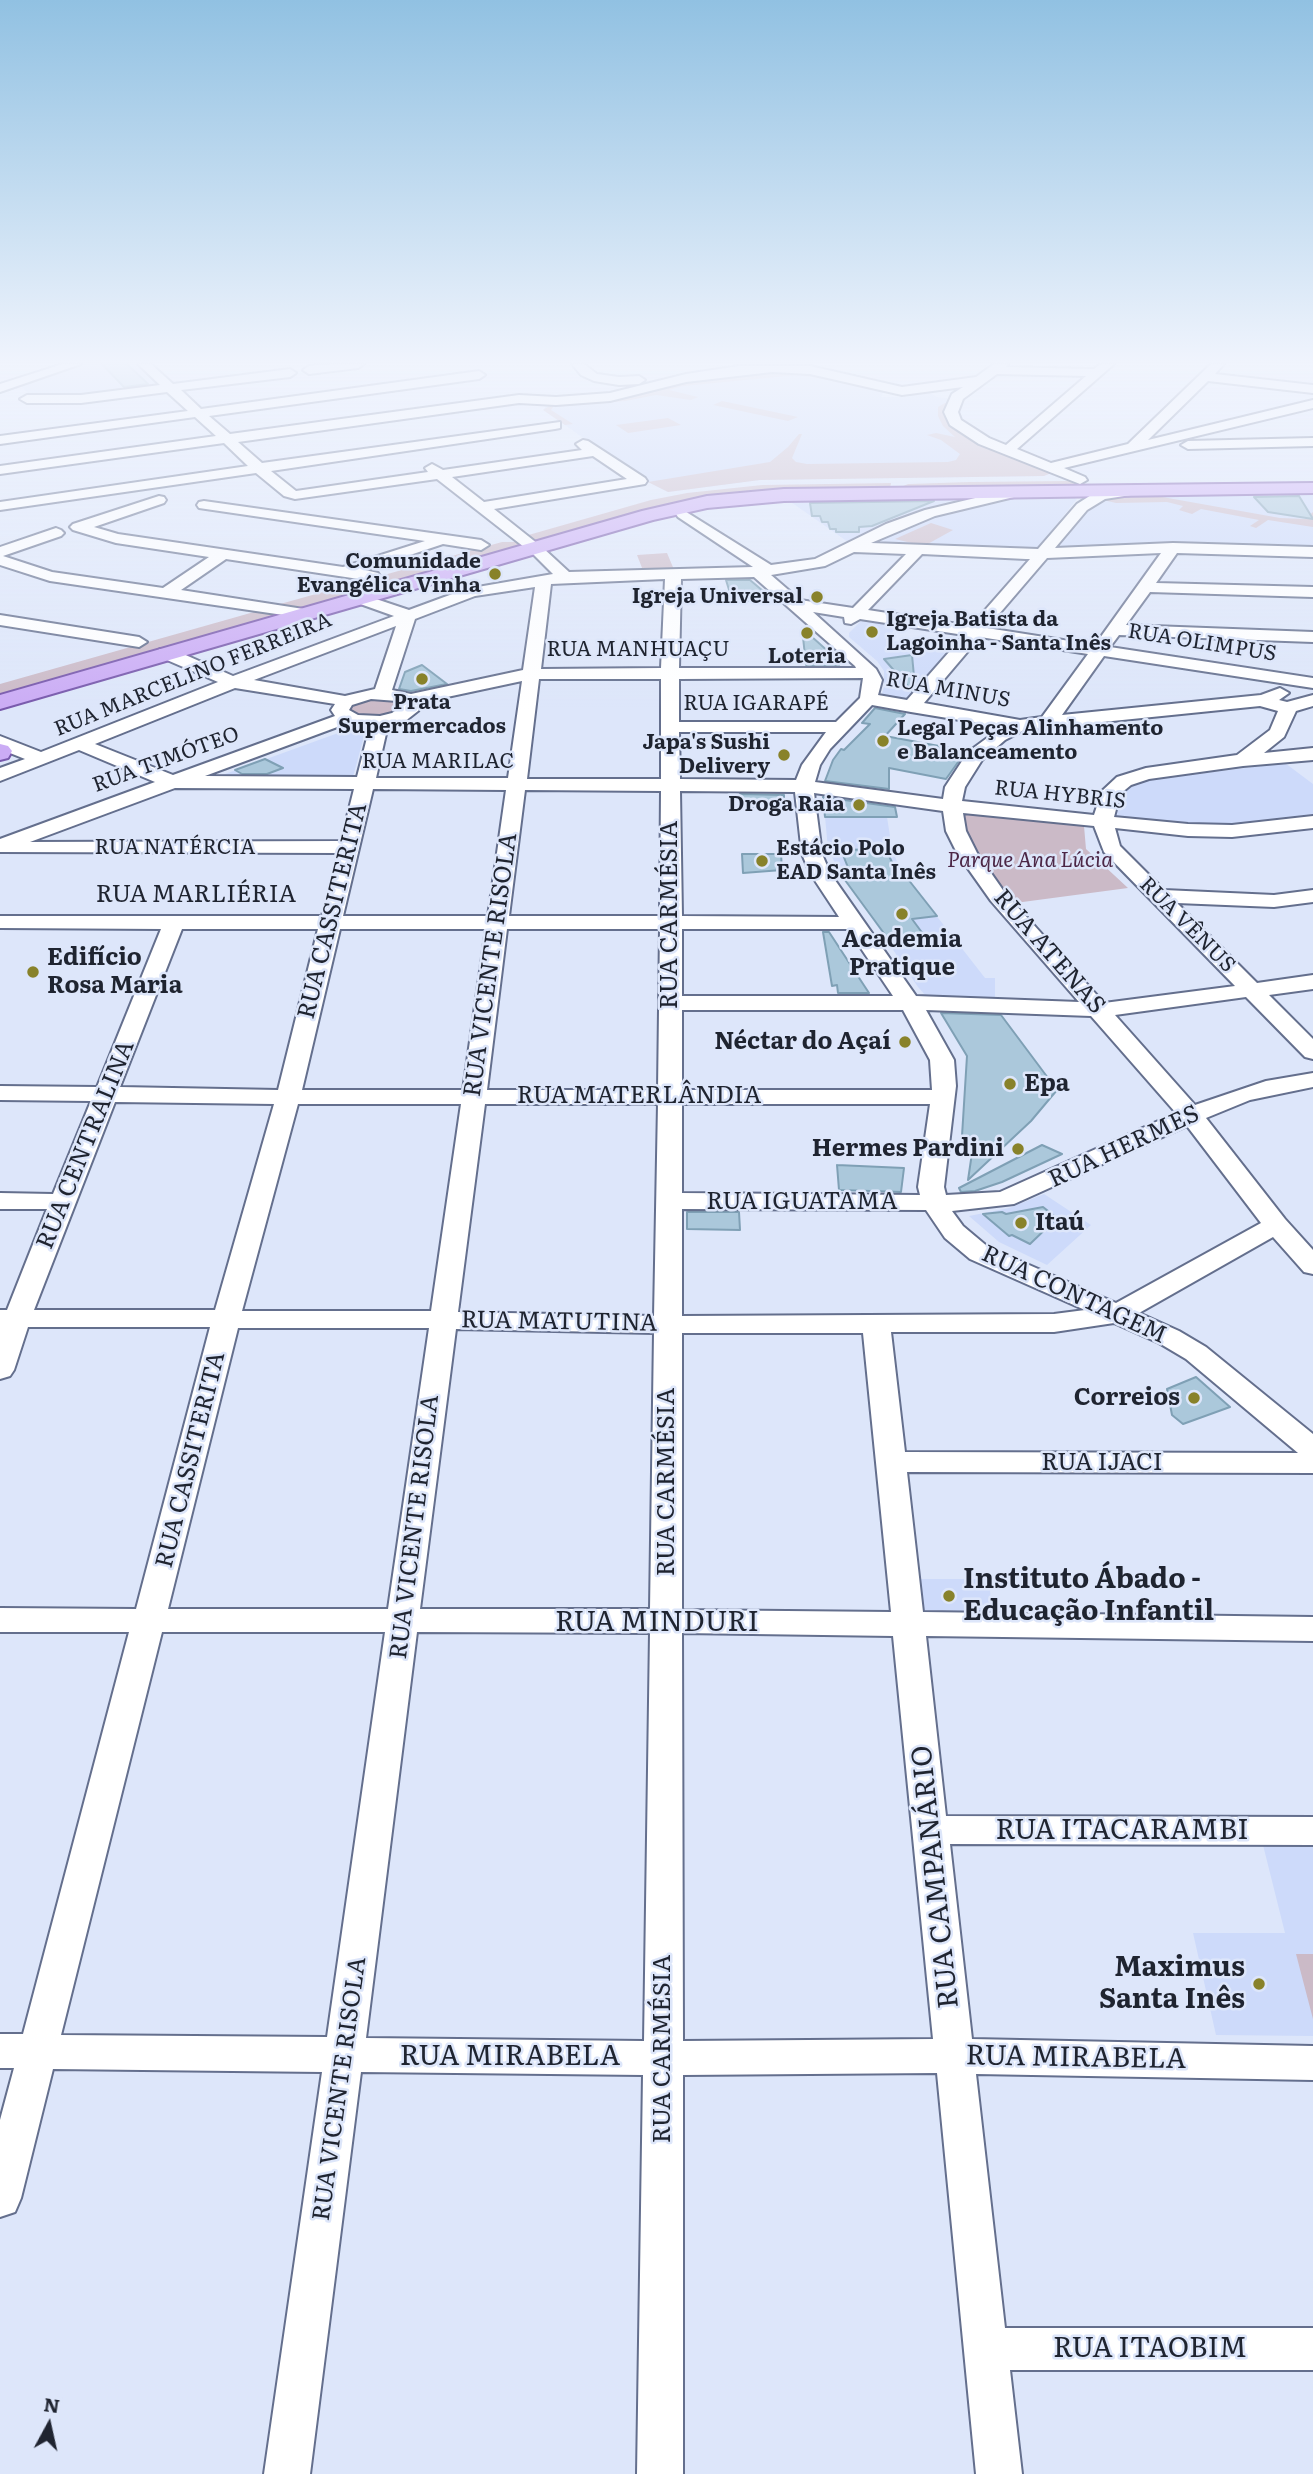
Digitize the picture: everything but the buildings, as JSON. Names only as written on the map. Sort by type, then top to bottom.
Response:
[{"type":"main road","points":[[905,493],[895,487],[905,483],[984,479]]},
{"type":"main road","points":[[1013,493],[1046,479]]},
{"type":"main road","points":[[1075,479],[1137,490],[1313,488]]},
{"type":"main road","points":[[1077,479],[1173,483],[1313,481]]},
{"type":"main road","points":[[0,702],[659,512],[719,500],[784,495],[1013,493],[1027,489],[1082,488],[1084,485],[1080,480]]},
{"type":"main road","points":[[0,681],[643,500],[694,490],[772,483],[952,481]]},
{"type":"street","points":[[0,506],[35,479]]},
{"type":"street","points":[[273,479],[289,493],[302,495],[410,479]]},
{"type":"street","points":[[447,479],[533,548],[554,578]]},
{"type":"street","points":[[480,506],[640,481],[638,479]]},
{"type":"street","points":[[1059,479],[1081,498],[1082,507]]},
{"type":"street","points":[[911,707],[1043,554],[1059,526],[1101,495],[1137,490]]},
{"type":"street","name":"RUA MARCELINO FERREIRA","points":[[0,775],[233,682],[472,592],[554,578],[764,572],[818,563],[891,527],[930,513],[1013,493]]},
{"type":"street","points":[[159,500],[78,527],[116,538],[372,576]]},
{"type":"street","points":[[204,505],[481,545]]},
{"type":"street","points":[[683,514],[764,572],[794,604],[870,673],[873,687],[868,699],[816,755],[804,786],[812,854],[820,873],[909,1003],[937,1046],[942,1059],[943,1097],[931,1187],[935,1203]]},
{"type":"street","points":[[0,552],[56,533]]},
{"type":"street","points":[[344,572],[444,541]]},
{"type":"street","points":[[851,547],[1043,554],[1173,548],[1313,552]]},
{"type":"street","points":[[1048,722],[1173,548]]},
{"type":"street","points":[[831,637],[859,612],[918,550]]},
{"type":"street","points":[[166,593],[225,554]]},
{"type":"street","points":[[0,560],[50,576],[304,613]]},
{"type":"street","name":"RUA CARMÉSIA","points":[[660,2474],[671,922],[670,673],[673,574]]},
{"type":"street","name":"RUA VICENTE RISOLA","points":[[287,2474],[530,674],[554,578]]},
{"type":"street","points":[[1146,587],[1313,592]]},
{"type":"street","points":[[358,598],[408,615]]},
{"type":"street","name":"RUA OLIMPUS","points":[[794,604],[1313,683]]},
{"type":"street","name":"RUA CASSITERITA","points":[[0,2198],[226,1320],[288,1097],[364,785],[380,707],[408,615]]},
{"type":"street","points":[[0,620],[139,642]]},
{"type":"street","points":[[1114,630],[1313,636]]},
{"type":"street","points":[[166,653],[233,682],[347,709],[380,707],[408,700]]},
{"type":"street","name":"RUA MANHUAÇU","points":[[408,700],[530,674],[870,673]]},
{"type":"street","points":[[952,806],[955,787],[975,757],[999,736],[1020,725],[1265,700],[1284,688],[1282,683],[1270,676]]},
{"type":"street","name":"RUA TIMÓTEO","points":[[0,847],[172,782],[347,709],[360,695],[398,718],[410,711],[412,707],[408,700]]},
{"type":"street","name":"RUA MINUS","points":[[868,699],[1020,725]]},
{"type":"street","points":[[1265,700],[1269,704],[1288,708],[1313,700]]},
{"type":"street","points":[[1243,760],[1278,733],[1288,708]]},
{"type":"street","name":"RUA IGARAPÉ","points":[[672,727],[841,727]]},
{"type":"street","points":[[0,742],[42,759]]},
{"type":"street","name":"RUA MARILAC","points":[[80,744],[172,782],[804,786]]},
{"type":"street","points":[[1103,822],[1106,803],[1112,791],[1124,781],[1146,774],[1243,760],[1313,754]]},
{"type":"street","name":"RUA HYBRIS","points":[[804,786],[952,806],[1209,832],[1313,822]]},
{"type":"street","name":"RUA ATENAS","points":[[952,806],[956,831],[967,853],[998,897],[1191,1115],[1276,1225],[1313,1266]]},
{"type":"street","name":"RUA VÊNUS","points":[[1103,822],[1111,848],[1313,1052]]},
{"type":"street","name":"RUA NATÉRCIA","points":[[0,847],[349,847]]},
{"type":"street","points":[[1158,897],[1274,901],[1313,896]]},
{"type":"street","name":"RUA MARLIÉRIA","points":[[2,927],[331,921],[853,923]]},
{"type":"street","name":"RUA CENTRALINA","points":[[0,1370],[9,1318],[63,1202],[174,922]]},
{"type":"street","points":[[669,1003],[909,1003],[1100,1010],[1313,982]]},
{"type":"street","name":"RUA HERMES","points":[[935,1203],[987,1203],[1014,1196],[1191,1115],[1258,1090],[1313,1080]]},
{"type":"street","name":"RUA MATERLÂNDIA","points":[[0,1093],[288,1097],[943,1097]]},
{"type":"street","points":[[0,1201],[63,1202]]},
{"type":"street","name":"RUA IGUATAMA","points":[[669,1201],[935,1203]]},
{"type":"street","name":"RUA CONTAGEM","points":[[935,1203],[954,1232],[979,1253],[1117,1314],[1196,1353],[1313,1450]]},
{"type":"street","points":[[1117,1314],[1276,1225]]},
{"type":"street","name":"RUA MATUTINA","points":[[9,1318],[442,1320],[668,1325],[1054,1323],[1117,1314]]},
{"type":"street","name":"RUA CAMPANÁRIO","points":[[876,1322],[999,2474]]},
{"type":"street","name":"RUA IJACI","points":[[892,1462],[1313,1463]]},
{"type":"street","name":"RUA MINDURI","points":[[0,1620],[402,1623],[666,1621],[1313,1629]]},
{"type":"street","name":"RUA ITACARAMBI","points":[[931,1830],[1313,1831]]},
{"type":"street","name":"RUA MIRABELA","points":[[0,2051],[662,2058],[955,2056],[1313,2063]]},
{"type":"street","name":"RUA ITAOBIM","points":[[986,2349],[1313,2349]]},
{"type":"shaded area","points":[[799,479],[760,480],[668,492],[644,480]]},
{"type":"shaded area","points":[[1313,490],[1313,548],[1056,550],[1099,499],[1118,495]]},
{"type":"shaded area","points":[[1068,495],[1077,499],[1035,551],[870,544],[937,514],[1016,497]]},
{"type":"shaded area","points":[[983,496],[921,511],[880,525],[848,542],[785,498]]},
{"type":"shaded area","points":[[866,616],[902,621],[886,640],[949,650],[904,701],[881,697],[884,671],[877,661],[849,637],[849,633]]},
{"type":"shaded area","points":[[363,724],[367,725],[353,777],[214,778]]},
{"type":"shaded area","points":[[1285,763],[1313,784],[1313,816],[1210,827],[1114,816],[1113,805],[1119,795],[1141,781]]},
{"type":"shaded area","points":[[823,795],[895,802],[895,808],[887,817],[892,849],[900,869],[985,978],[995,978],[995,999],[926,996],[918,987],[828,849]]},
{"type":"shaded area","points":[[1044,1194],[1091,1225],[1047,1265],[999,1242],[969,1216],[1009,1208]]},
{"type":"shaded area","name":"Instituto Ábado - Educação Infantil","points":[[908,1579],[989,1579],[992,1614],[907,1613]]},
{"type":"shaded area","name":"Maximus Santa Inês","points":[[1263,1845],[1313,1845],[1313,2036],[1216,2035],[1193,1933],[1285,1933]]},
{"type":"green space","points":[[664,479],[799,479],[760,480],[668,492],[648,482]]},
{"type":"green space","points":[[1076,482],[1077,487],[901,487],[908,484]]},
{"type":"green space","points":[[891,483],[890,489],[758,494],[536,545],[525,536],[651,500],[687,493],[762,485]]},
{"type":"green space","points":[[1140,493],[1280,518],[1305,519],[1313,512],[1313,527],[1268,520],[1256,528],[1250,526],[1259,520],[1201,509],[1192,514],[1179,510],[1183,506],[1167,502],[1116,503],[1099,499]]},
{"type":"green space","points":[[931,523],[953,530],[924,546],[895,539]]},
{"type":"green space","points":[[502,542],[517,542],[523,547],[306,610],[273,606]]},
{"type":"green space","points":[[667,553],[675,572],[644,573],[637,555]]},
{"type":"green space","points":[[261,610],[292,614],[0,699],[0,684]]},
{"type":"green space","points":[[362,697],[398,699],[404,706],[397,714],[360,719],[344,706]]},
{"type":"green space","name":"Parque Ana Lúcia","points":[[958,813],[1084,826],[1086,849],[1128,888],[1015,903],[971,850]]},
{"type":"green space","points":[[1296,1954],[1313,1954],[1313,2019]]},
{"type":"place","name":"Comunidade Evangélica Vinha","points":[[495,574]]},
{"type":"place","name":"Igreja Universal","points":[[817,597]]},
{"type":"place","name":"Igreja Batista da Lagoinha - Santa Inês","points":[[872,632]]},
{"type":"place","name":"Loteria","points":[[807,633]]},
{"type":"place","name":"Prata Supermercados","points":[[422,679]]},
{"type":"place","name":"Legal Peças Alinhamento e Balanceamento","points":[[883,741]]},
{"type":"place","name":"Japa's Sushi Delivery","points":[[784,755]]},
{"type":"place","name":"Droga Raia","points":[[859,805]]},
{"type":"place","name":"Estácio Polo EAD Santa Inês","points":[[762,861]]},
{"type":"place","name":"Academia Pratique","points":[[902,914]]},
{"type":"place","name":"Edifício Rosa Maria","points":[[33,972]]},
{"type":"place","name":"Néctar do Açaí","points":[[905,1042]]},
{"type":"place","name":"Epa","points":[[1010,1084]]},
{"type":"place","name":"Hermes Pardini","points":[[1018,1149]]},
{"type":"place","name":"Itaú","points":[[1021,1223]]},
{"type":"place","name":"Correios","points":[[1194,1398]]},
{"type":"place","name":"Instituto Ábado - Educação Infantil","points":[[949,1596]]},
{"type":"place","name":"Maximus Santa Inês","points":[[1259,1984]]}]
